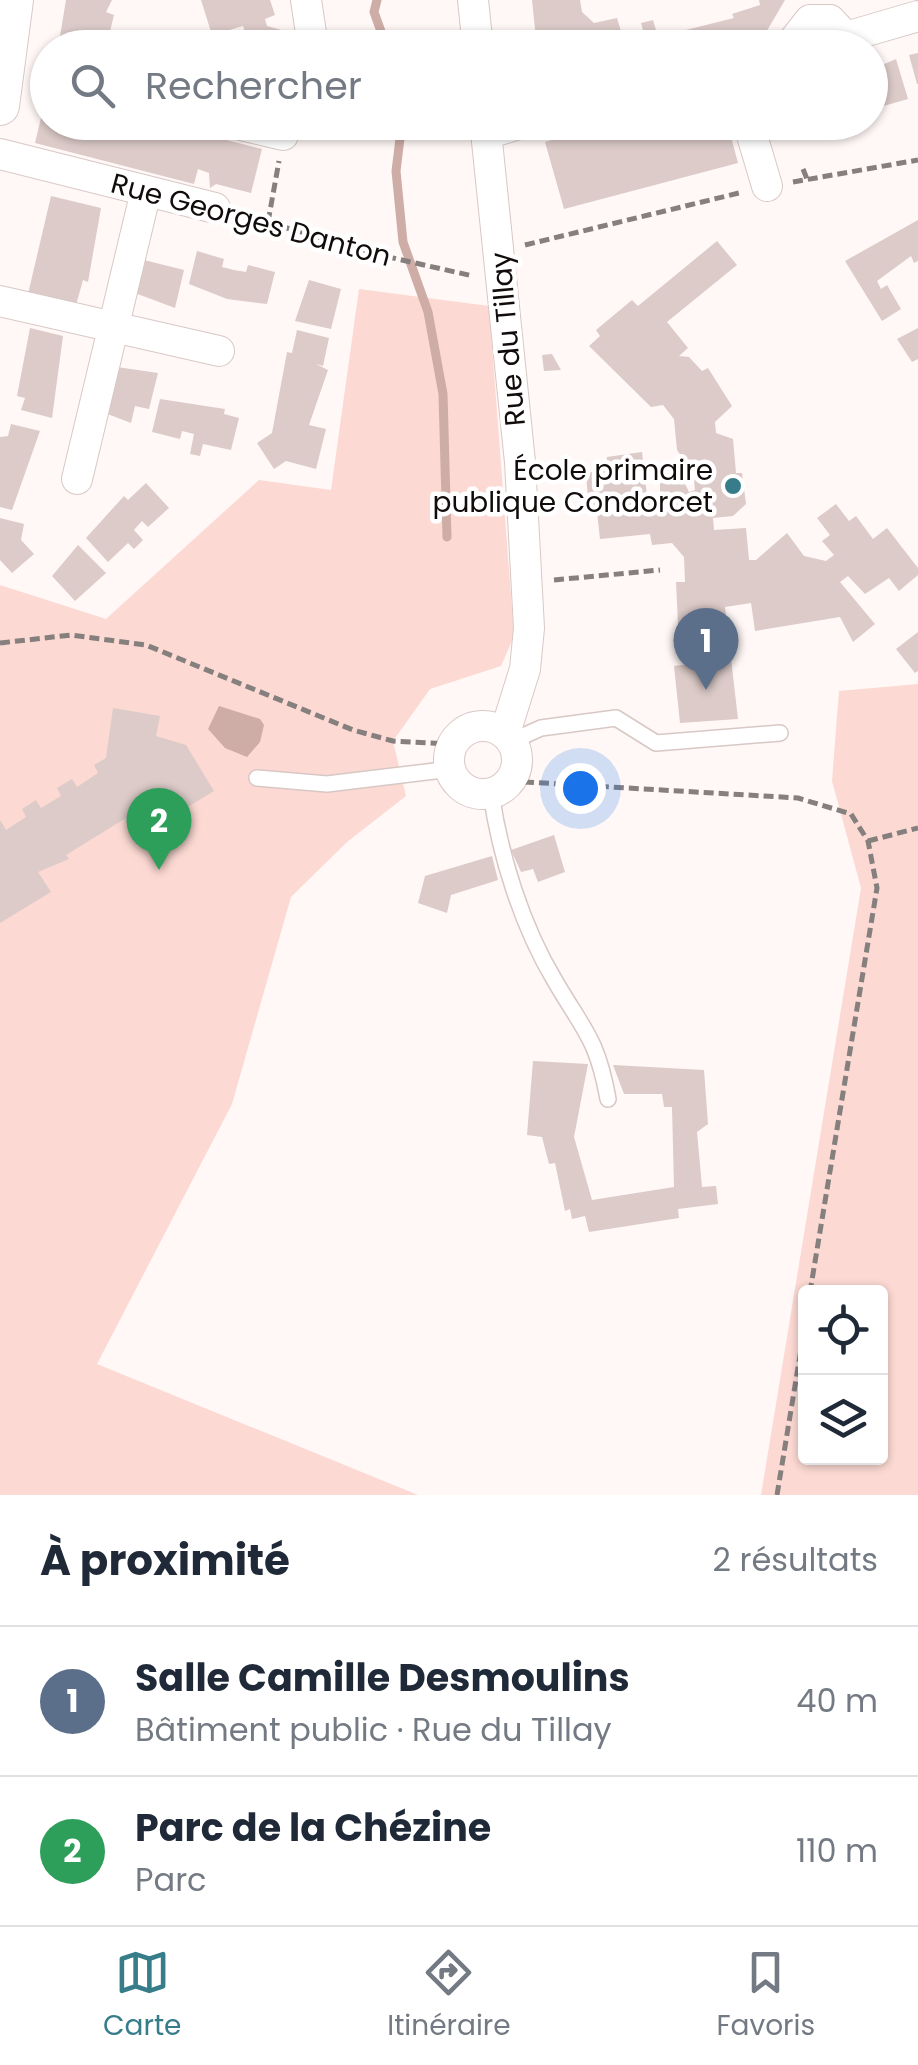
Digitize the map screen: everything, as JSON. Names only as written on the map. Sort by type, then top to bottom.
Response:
[{"type":"street","points":[[306,0],[311,30]]},
{"type":"street","points":[[473,0],[476,30]]},
{"type":"street","points":[[807,10],[830,20],[839,30]]},
{"type":"street","points":[[0,106],[9,16]]},
{"type":"street","points":[[870,30],[918,16]]},
{"type":"street","name":"Rue du Tillay","points":[[487,140],[503,283],[526,583],[525,669],[508,737]]},
{"type":"street","points":[[753,140],[766,186]]},
{"type":"street","name":"Rue Georges Danton","points":[[0,154],[216,208]]},
{"type":"street","points":[[77,478],[146,191]]},
{"type":"street","points":[[0,301],[219,351]]},
{"type":"street","points":[[476,727],[508,737],[517,761],[500,787],[469,790],[452,756],[476,727]]},
{"type":"lane","points":[[508,737],[541,728],[616,718],[656,743],[780,734]]},
{"type":"lane","points":[[256,778],[327,784],[452,756]]},
{"type":"lane","points":[[500,787],[514,886],[554,980],[592,1035],[608,1098]]},
{"type":"path","points":[[268,222],[283,140]]},
{"type":"path","points":[[500,251],[766,186],[918,160]]},
{"type":"path","points":[[802,169],[807,179]]},
{"type":"path","name":"Rue Georges Danton","points":[[216,208],[402,260],[503,283]]},
{"type":"path","points":[[526,583],[660,570]]},
{"type":"path","points":[[0,643],[70,634],[146,645],[353,730],[452,756]]},
{"type":"path","points":[[500,787],[798,798],[851,814],[868,841],[877,888],[811,1285]]},
{"type":"path","points":[[868,841],[918,828]]},
{"type":"path","points":[[777,1495],[798,1368]]},
{"type":"shaded area","points":[[359,289],[489,306],[514,636],[501,666],[430,689],[393,741],[406,796],[347,842],[291,897],[232,1104],[97,1364],[418,1495],[0,1495],[0,585],[106,619],[259,480],[331,490]]},
{"type":"shaded area","points":[[918,684],[918,1495],[761,1495],[861,888],[832,781],[839,691]]},
{"type":"shaded area","points":[[219,706],[260,719],[264,725],[260,742],[247,757],[225,748],[208,729]]},
{"type":"building","points":[[66,0],[112,0],[106,12],[114,15],[110,30],[61,30]]},
{"type":"building","points":[[201,0],[270,0],[275,15],[265,19],[267,26],[281,30],[244,30],[243,26],[210,30]]},
{"type":"building","points":[[532,0],[580,0],[582,12],[594,23],[617,18],[621,30],[535,30]]},
{"type":"building","points":[[759,0],[785,0],[767,30],[686,30],[734,18],[732,14],[760,5]]},
{"type":"building","points":[[653,20],[656,30],[643,30],[641,23]]},
{"type":"building","points":[[918,53],[918,84],[917,84],[909,55]]},
{"type":"building","points":[[896,59],[908,99],[888,105],[888,62]]},
{"type":"building","points":[[227,140],[262,149],[251,193],[216,184],[210,188],[209,173],[198,169],[194,184],[35,143]]},
{"type":"building","points":[[732,140],[738,163],[564,209],[545,142]]},
{"type":"building","points":[[51,196],[101,208],[88,282],[83,280],[76,305],[28,294]]},
{"type":"building","points":[[918,220],[918,261],[914,263],[911,256],[877,281],[881,289],[887,285],[901,309],[882,321],[845,261]]},
{"type":"building","points":[[717,241],[737,265],[667,322],[688,348],[679,356],[689,357],[702,371],[708,368],[732,406],[715,422],[716,433],[733,439],[736,473],[742,473],[746,504],[733,516],[713,518],[714,530],[746,528],[749,560],[756,560],[787,533],[804,556],[826,561],[834,555],[822,541],[830,535],[817,518],[836,504],[849,521],[856,516],[873,539],[887,528],[918,568],[918,575],[899,591],[889,578],[865,594],[848,576],[840,582],[875,624],[853,642],[840,617],[755,631],[751,603],[725,607],[738,719],[680,723],[674,666],[689,664],[688,646],[679,646],[676,582],[685,582],[684,557],[672,543],[652,545],[650,534],[600,539],[597,512],[589,512],[586,473],[606,470],[607,457],[642,452],[647,496],[660,494],[660,478],[681,476],[689,492],[695,490],[692,462],[686,463],[677,450],[674,419],[663,405],[651,407],[589,346],[600,336],[596,330],[632,300],[638,306]]},
{"type":"building","points":[[197,251],[224,259],[222,267],[246,272],[248,265],[275,272],[267,304],[227,299],[189,284]]},
{"type":"building","points":[[144,260],[184,270],[175,308],[135,293]]},
{"type":"building","points":[[309,280],[341,289],[331,329],[295,321]]},
{"type":"building","points":[[30,328],[63,336],[52,418],[21,410],[25,398],[17,396]]},
{"type":"building","points":[[918,328],[918,359],[912,362],[897,339]]},
{"type":"building","points":[[297,330],[329,338],[323,366],[316,364],[328,370],[309,425],[326,429],[316,469],[286,461],[274,469],[257,443],[272,433],[287,352],[292,353]]},
{"type":"building","points":[[552,354],[561,370],[544,371],[542,355]]},
{"type":"building","points":[[117,367],[158,373],[149,409],[135,406],[131,423],[105,413]]},
{"type":"building","points":[[160,399],[225,409],[224,414],[239,418],[231,450],[203,444],[200,456],[190,454],[194,434],[182,431],[180,439],[152,432]]},
{"type":"building","points":[[11,424],[40,431],[12,510],[0,507],[0,437],[8,436]]},
{"type":"building","points":[[146,483],[169,508],[148,527],[142,521],[134,530],[143,540],[134,549],[128,543],[108,562],[86,538],[124,496],[128,500]]},
{"type":"building","points":[[0,518],[24,524],[21,540],[34,554],[12,573],[0,560]]},
{"type":"building","points":[[78,545],[106,573],[75,601],[52,576]]},
{"type":"building","points":[[918,632],[918,671],[915,673],[896,649]]},
{"type":"building","points":[[113,708],[160,716],[156,736],[186,745],[214,791],[138,837],[126,818],[66,855],[69,859],[38,872],[51,892],[0,923],[0,820],[6,830],[26,817],[22,809],[36,800],[41,808],[61,796],[57,788],[72,779],[77,787],[98,773],[94,765],[106,758]]},
{"type":"building","points":[[554,835],[565,872],[538,882],[533,869],[521,872],[511,850]]},
{"type":"building","points":[[492,856],[498,880],[451,895],[447,913],[418,903],[425,876]]},
{"type":"building","points":[[533,1061],[588,1064],[574,1137],[592,1200],[674,1187],[672,1107],[664,1107],[662,1094],[624,1094],[613,1065],[704,1070],[708,1124],[697,1132],[702,1187],[716,1186],[718,1204],[678,1209],[679,1218],[589,1232],[585,1216],[572,1219],[570,1209],[565,1211],[555,1163],[549,1164],[542,1137],[527,1135]]},
{"type":"waterway","points":[[377,0],[374,12],[380,30]]},
{"type":"waterway","points":[[400,140],[396,171],[403,242],[428,312],[443,394],[447,537]]},
{"type":"place","name":"École primaire publique Condorcet","points":[[733,486]]},
{"type":"place","name":"Salle Camille Desmoulins","points":[[706,690]]},
{"type":"place","name":"Parc de la Chézine","points":[[159,870]]}]
